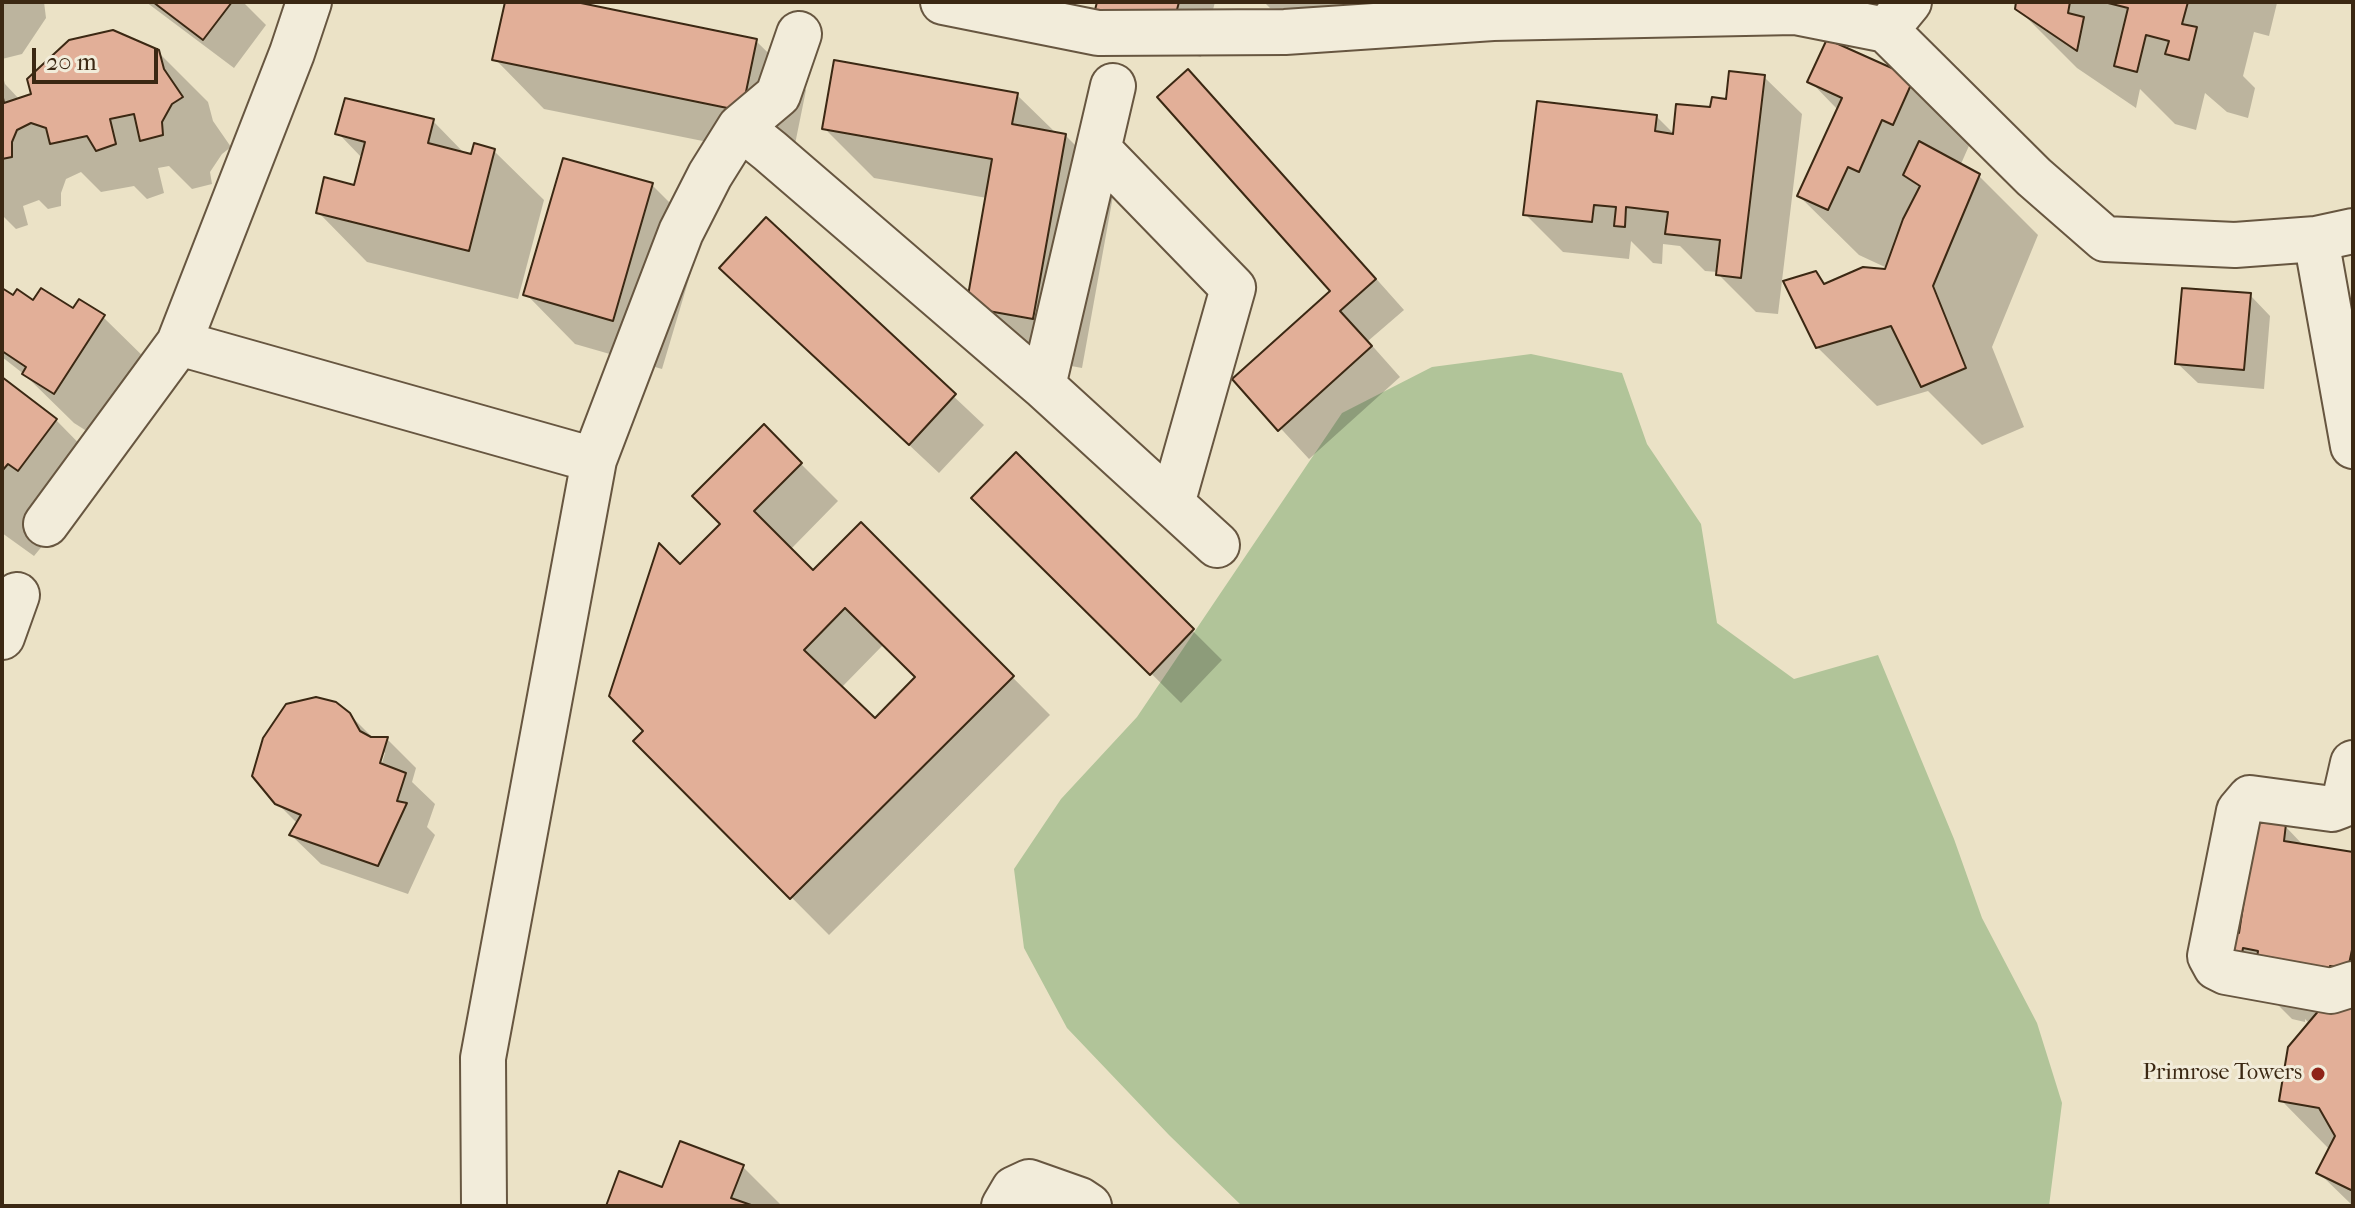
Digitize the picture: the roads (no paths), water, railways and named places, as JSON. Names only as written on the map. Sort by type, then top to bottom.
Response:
[{"type":"street","points":[[46,524],[179,343],[309,2]]},
{"type":"street","points":[[943,2],[1098,33],[1196,17],[1285,32],[1493,18],[1795,12],[1897,16],[2034,177],[2105,239],[2235,245],[2335,235],[2353,446]]},
{"type":"street","points":[[484,1206],[483,1058],[594,460],[681,232],[710,175],[740,127],[778,95],[799,34]]},
{"type":"street","points":[[1043,386],[1113,86]]},
{"type":"street","points":[[740,127],[1043,386],[1217,545]]},
{"type":"street","points":[[1099,150],[1233,288],[1172,504]]},
{"type":"street","points":[[179,343],[594,460]]},
{"type":"street","points":[[2,637],[17,595]]},
{"type":"street","points":[[2353,763],[2345,798],[2340,806],[2332,809],[2250,798],[2239,811],[2210,956],[2216,967],[2226,972],[2331,991],[2353,984]]},
{"type":"street","points":[[1004,1206],[1014,1189],[1029,1182],[1089,1206]]},
{"type":"place","name":"Primrose Towers","points":[[2318,1074]]}]
